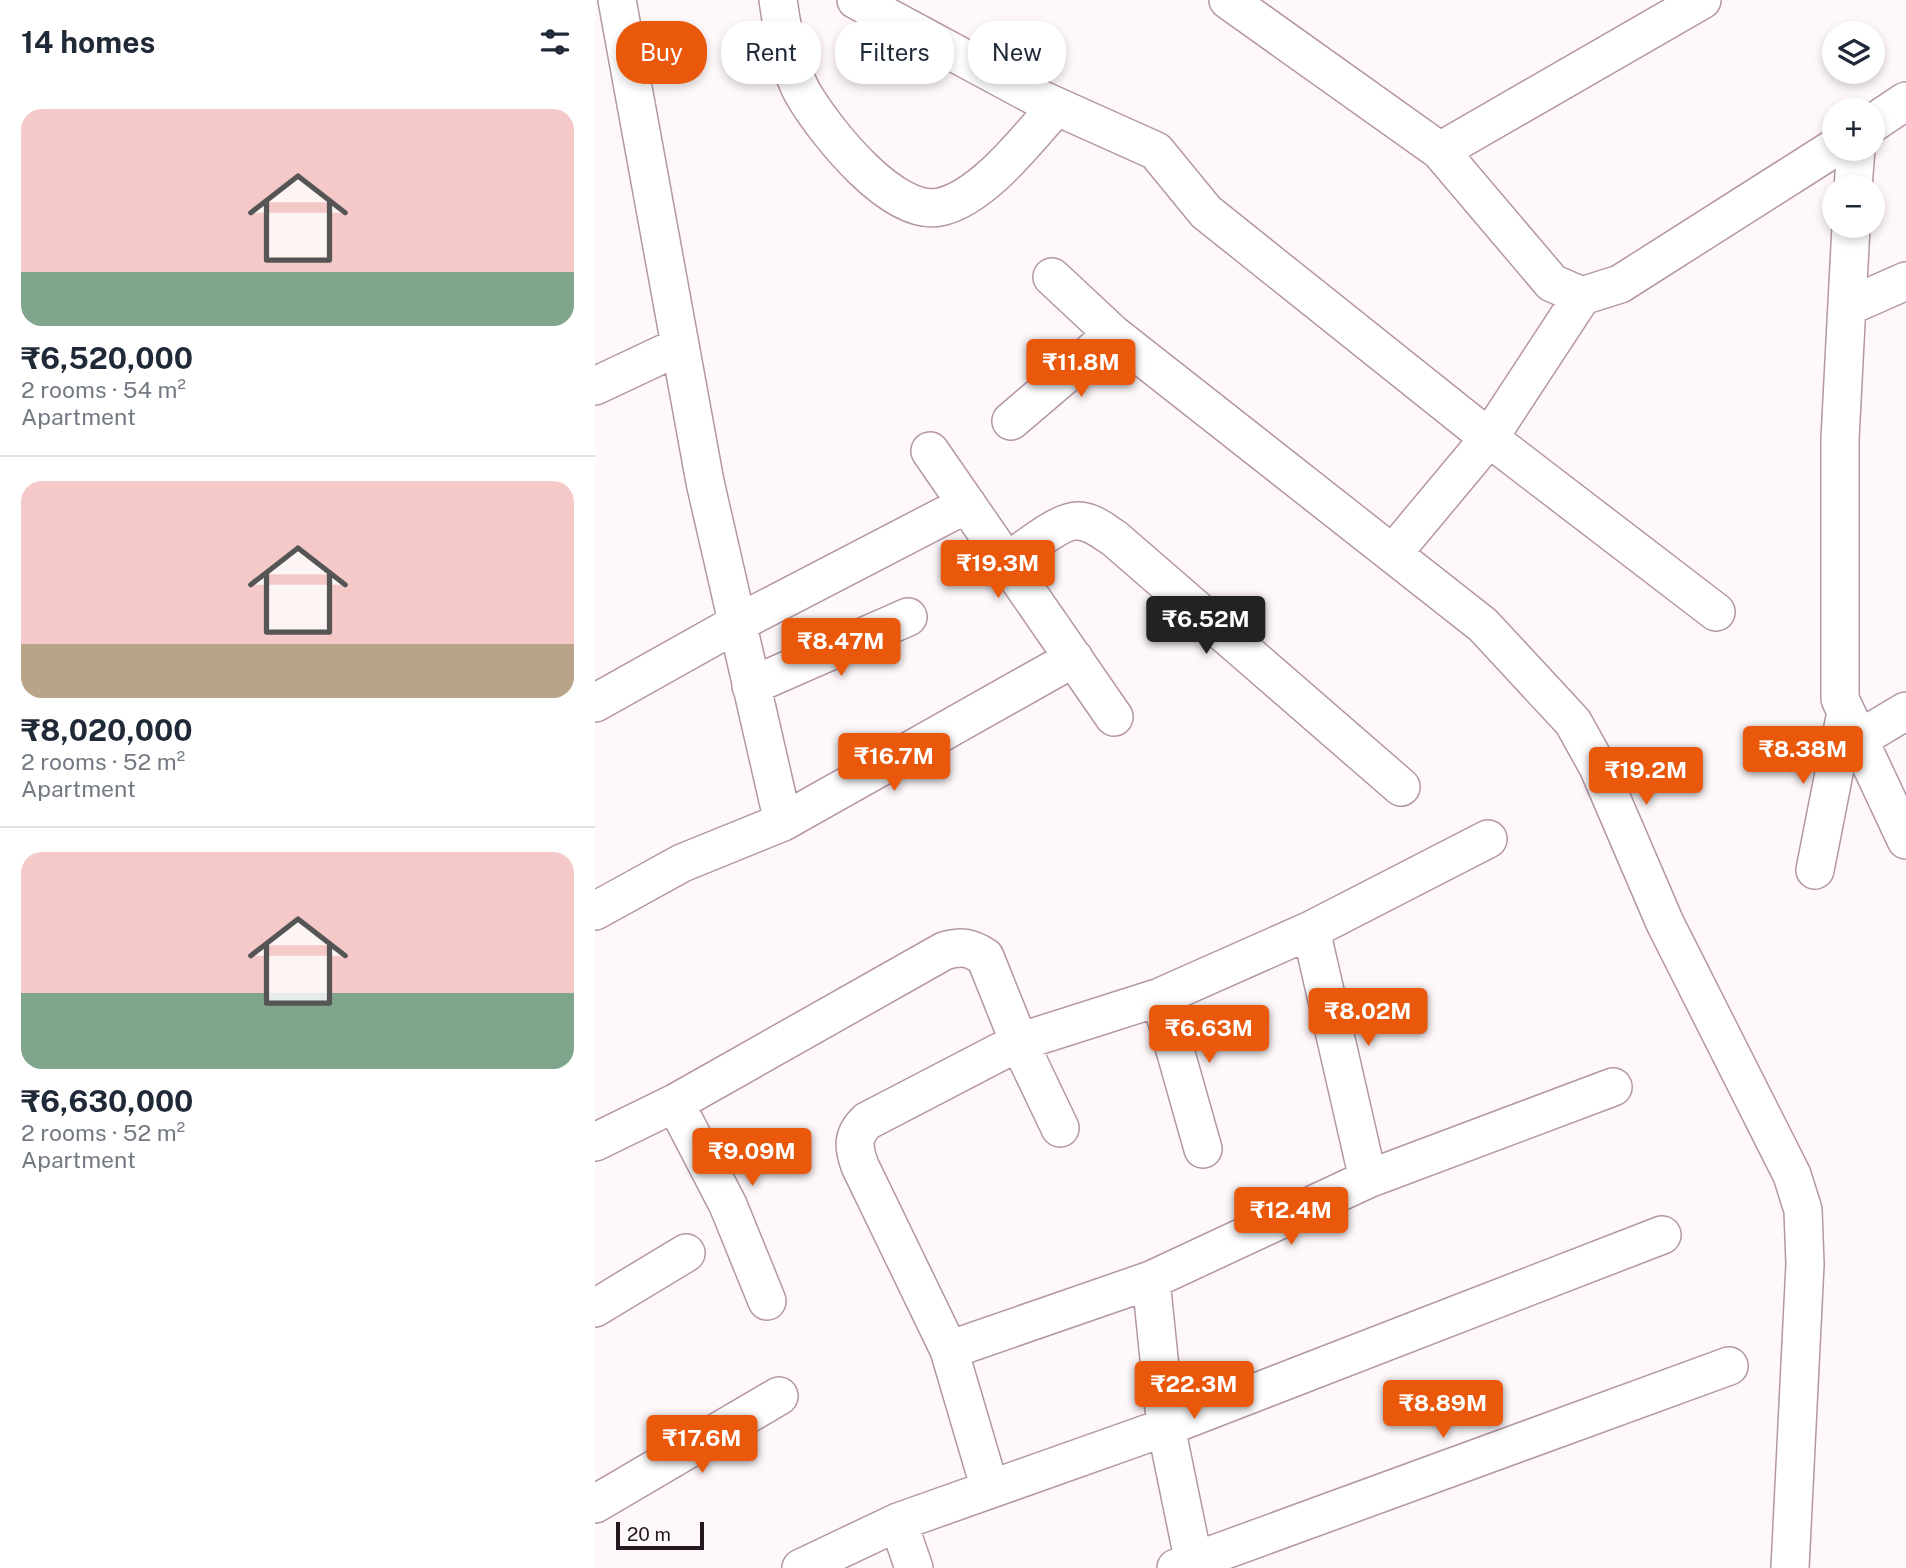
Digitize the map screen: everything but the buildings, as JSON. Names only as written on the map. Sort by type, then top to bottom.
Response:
[{"type":"street","points":[[617,0],[705,482],[783,822]]},
{"type":"street","points":[[778,0],[782,29],[804,96],[863,172],[883,187],[913,203],[939,208],[966,196],[1005,163],[1056,107]]},
{"type":"street","points":[[856,0],[1056,107],[1156,151],[1206,212],[1489,438],[1716,612]]},
{"type":"street","points":[[1228,0],[1440,151],[1552,283],[1582,296]]},
{"type":"street","points":[[1440,151],[1702,0]]},
{"type":"street","points":[[1885,115],[1906,101]]},
{"type":"street","points":[[1394,552],[1489,438],[1582,296],[1620,284],[1822,156]]},
{"type":"street","points":[[1850,238],[1840,439],[1840,699],[1906,840]]},
{"type":"street","points":[[1052,277],[1113,334],[1394,552],[1483,625],[1573,722],[1598,767],[1665,923],[1792,1175],[1803,1210],[1805,1264],[1790,1568]]},
{"type":"street","points":[[1847,307],[1906,281]]},
{"type":"street","points":[[1011,421],[1113,334]]},
{"type":"street","points":[[595,386],[680,346]]},
{"type":"street","points":[[930,451],[1114,716]]},
{"type":"street","points":[[595,703],[736,624],[967,504]]},
{"type":"street","points":[[1007,562],[1059,527],[1076,520],[1092,524],[1114,538],[1401,787]]},
{"type":"street","points":[[751,687],[908,617]]},
{"type":"street","points":[[595,911],[683,863],[783,822],[1074,658]]},
{"type":"street","points":[[1852,725],[1906,711]]},
{"type":"street","points":[[1815,870],[1852,725]]},
{"type":"street","points":[[990,1489],[949,1350],[860,1166],[854,1140],[867,1121],[1019,1042],[1160,997],[1311,930],[1488,839]]},
{"type":"street","points":[[1311,930],[1368,1179]]},
{"type":"street","points":[[595,1142],[675,1103],[944,951],[960,947],[974,950],[985,957],[1019,1042],[1060,1128]]},
{"type":"street","points":[[1160,997],[1203,1149]]},
{"type":"street","points":[[949,1350],[1151,1280],[1368,1179],[1613,1087]]},
{"type":"street","points":[[675,1103],[729,1205],[767,1301]]},
{"type":"street","points":[[814,1565],[898,1522],[1166,1427],[1663,1235]]},
{"type":"street","points":[[595,1308],[686,1253]]},
{"type":"street","points":[[1151,1280],[1166,1427],[1188,1566],[1729,1366]]},
{"type":"street","points":[[595,1504],[779,1396]]},
{"type":"street","points":[[898,1522],[914,1568]]}]
